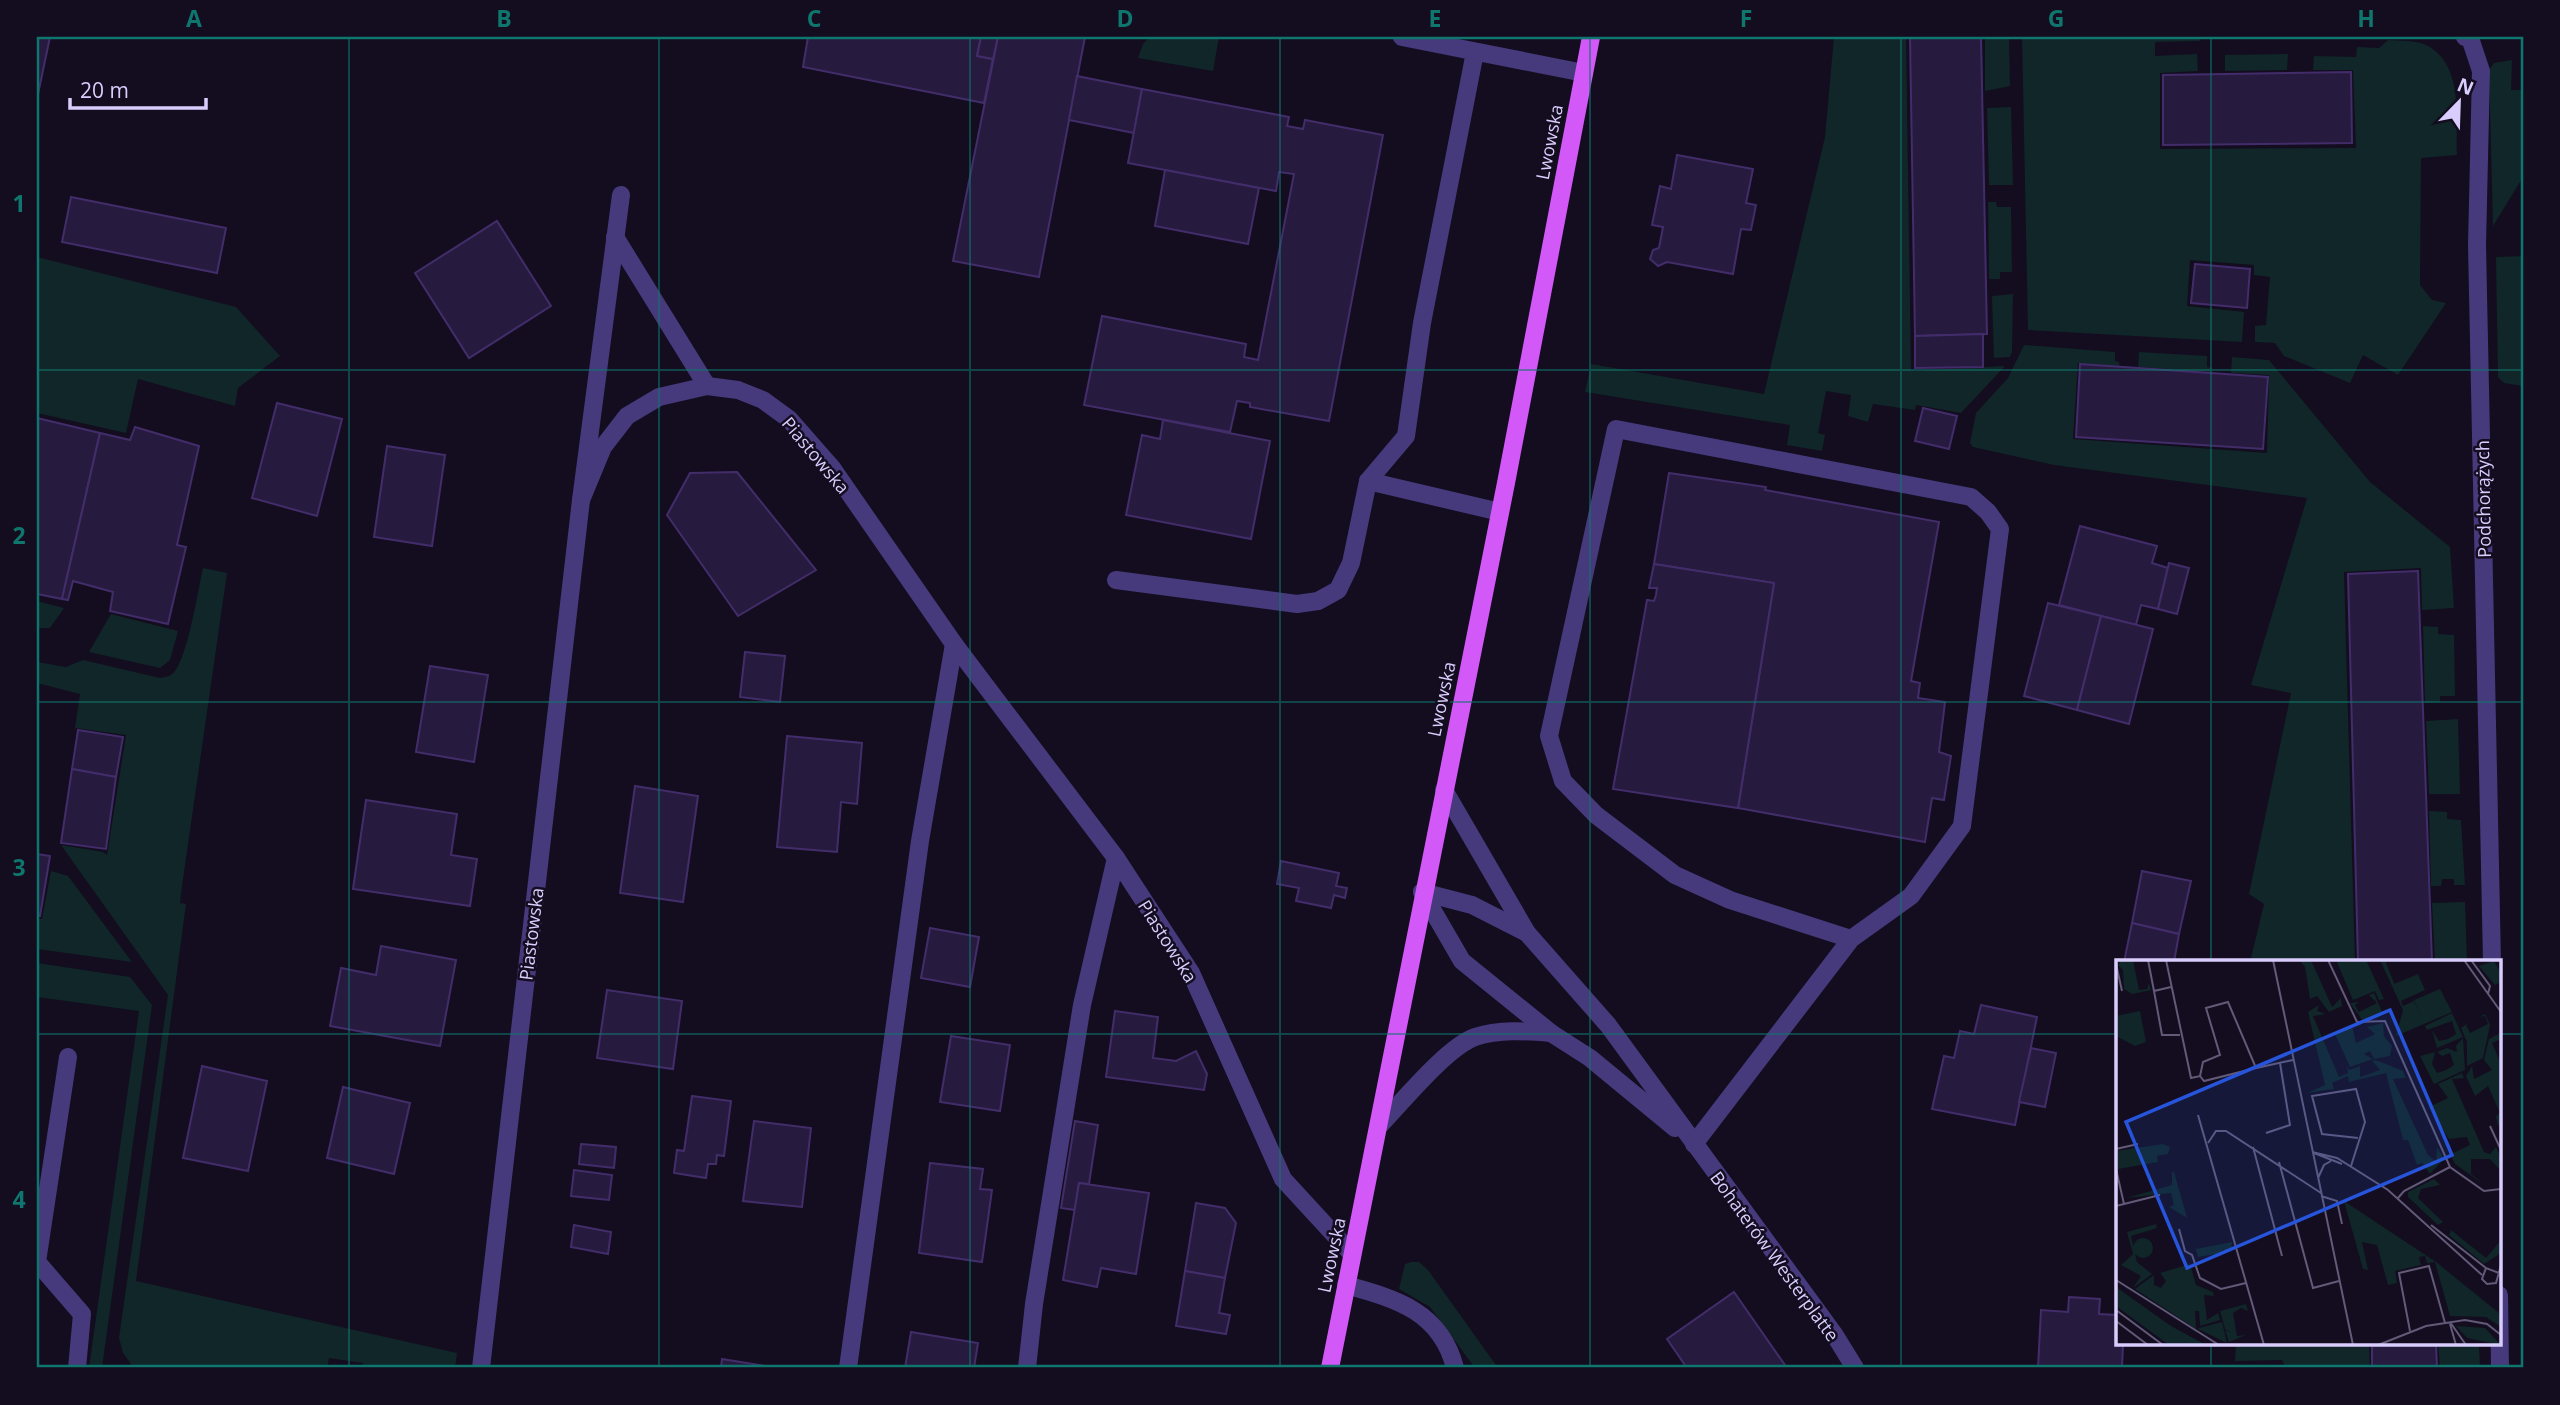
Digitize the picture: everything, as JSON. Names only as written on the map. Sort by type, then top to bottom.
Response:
[{"type":"main road","name":"Lwowska","points":[[1330,1368],[1380,1125],[1422,892],[1500,512],[1591,37]]},
{"type":"street","points":[[1402,37],[1584,73]]},
{"type":"street","name":"Podchorążych","points":[[2468,38],[2481,71],[2477,246],[2492,960]]},
{"type":"street","points":[[1115,580],[1297,604],[1318,600],[1338,590],[1350,563],[1368,481],[1406,436],[1422,323],[1475,52]]},
{"type":"street","name":"Piastowska","points":[[481,1368],[581,500],[621,195]]},
{"type":"street","points":[[615,237],[707,386]]},
{"type":"street","name":"Piastowska","points":[[581,500],[603,447],[627,416],[659,397],[707,386],[738,390],[762,400],[789,419],[832,468],[954,643],[1116,858],[1191,973],[1283,1179],[1352,1254]]},
{"type":"street","points":[[1694,1144],[1852,939],[1911,896],[1962,826],[2000,529],[1989,512],[1971,496],[1616,429],[1549,736],[1563,781],[1596,815],[1675,875],[1730,900],[1852,939]]},
{"type":"street","points":[[1368,481],[1500,512]]},
{"type":"street","points":[[848,1368],[920,841],[954,643]]},
{"type":"street","name":"Bohaterów Westerplatte","points":[[1444,790],[1527,933],[1608,1026],[1834,1334],[1855,1368]]},
{"type":"street","points":[[1027,1368],[1034,1304],[1082,1005],[1116,858]]},
{"type":"street","name":"Bohaterów Westerplatte","points":[[1422,892],[1472,905],[1527,933]]},
{"type":"street","name":"Bohaterów Westerplatte","points":[[1422,892],[1462,961],[1551,1033],[1590,1059],[1694,1144]]},
{"type":"street","name":"Bohaterów Westerplatte","points":[[1380,1125],[1441,1062],[1474,1038],[1519,1030],[1551,1033]]},
{"type":"street","points":[[68,1056],[37,1262],[82,1314],[77,1368]]},
{"type":"street","points":[[1346,1285],[1388,1297],[1424,1316],[1449,1344],[1455,1368]]},
{"type":"street","points":[[2500,1346],[2500,1368]]},
{"type":"green space","points":[[1150,37],[1219,37],[1213,71],[1138,58],[1143,44]]},
{"type":"green space","points":[[1834,37],[1906,37],[1911,371],[2005,366],[1961,413],[1916,405],[1915,410],[1873,404],[1868,422],[1848,416],[1851,395],[1826,391],[1818,433],[1825,435],[1822,451],[1787,445],[1790,425],[1585,392],[1591,364],[1764,394],[1825,137]]},
{"type":"green space","points":[[1985,37],[2009,37],[2010,86],[1985,91]]},
{"type":"green space","points":[[2022,37],[2200,37],[2200,41],[2155,42],[2155,56],[2197,54],[2198,71],[2160,73],[2160,149],[2356,148],[2353,70],[2313,70],[2314,56],[2356,57],[2357,47],[2379,48],[2388,40],[2422,43],[2438,54],[2447,65],[2455,94],[2457,155],[2421,158],[2420,285],[2432,300],[2446,303],[2398,375],[2363,355],[2350,383],[2284,356],[2275,343],[2255,342],[2255,326],[2266,325],[2270,277],[2254,275],[2254,265],[2190,260],[2187,306],[2244,312],[2242,342],[2028,330]]},
{"type":"green space","points":[[2288,54],[2287,70],[2225,71],[2225,55]]},
{"type":"green space","points":[[2512,60],[2511,90],[2523,90],[2523,177],[2493,226],[2489,70],[2494,63]]},
{"type":"green space","points":[[2011,107],[2013,185],[1989,185],[1987,108]]},
{"type":"green space","points":[[1988,202],[1996,202],[1997,207],[2011,207],[2012,272],[2000,272],[2000,279],[1989,279]]},
{"type":"green space","points":[[2523,256],[2523,386],[2504,383],[2498,377],[2496,257]]},
{"type":"green space","points":[[37,257],[236,307],[280,356],[238,388],[235,406],[138,379],[126,433],[37,413]]},
{"type":"green space","points":[[2013,294],[2012,352],[2010,357],[1994,358],[1992,296]]},
{"type":"green space","points":[[2024,345],[2115,352],[2115,361],[2119,362],[2119,366],[2078,363],[2073,439],[2267,453],[2269,375],[2231,373],[2232,357],[2269,360],[2370,482],[2450,547],[2454,608],[2422,610],[2421,568],[2344,572],[2355,960],[2250,960],[2264,904],[2249,894],[2291,693],[2251,685],[2307,498],[2054,465],[1973,447],[1970,443],[1976,413],[2008,378]]},
{"type":"green space","points":[[2139,352],[2207,356],[2207,367],[2212,368],[2212,372],[2138,367]]},
{"type":"green space","points":[[203,568],[227,573],[181,893],[180,903],[186,904],[136,1281],[457,1353],[455,1368],[362,1368],[363,1363],[329,1358],[327,1368],[134,1368],[123,1353],[119,1338],[168,995],[61,845],[107,855],[126,735],[75,728],[80,694],[37,683],[37,662],[66,667],[83,660],[160,678],[171,675],[177,668],[187,642]]},
{"type":"green space","points":[[37,601],[64,608],[50,628],[37,628]]},
{"type":"green space","points":[[111,614],[178,631],[170,660],[160,668],[89,652]]},
{"type":"green space","points":[[2423,626],[2438,627],[2438,634],[2454,635],[2455,696],[2440,696],[2440,702],[2425,703]]},
{"type":"green space","points":[[2458,719],[2460,794],[2429,794],[2426,721]]},
{"type":"green space","points":[[2429,811],[2447,812],[2447,819],[2461,820],[2465,885],[2454,885],[2454,879],[2442,879],[2441,886],[2431,886]]},
{"type":"green space","points":[[51,871],[68,876],[132,962],[37,949],[37,919],[42,919]]},
{"type":"green space","points":[[2465,902],[2467,960],[2435,960],[2432,903]]},
{"type":"green space","points":[[37,963],[130,977],[152,1005],[102,1368],[89,1368],[139,1011],[37,997]]},
{"type":"green space","points":[[1419,1262],[1428,1270],[1498,1368],[1475,1368],[1430,1307],[1399,1289],[1405,1264]]},
{"type":"green space","points":[[2236,1346],[2369,1346],[2370,1368],[2286,1368],[2282,1360],[2235,1361]]},
{"type":"green space","points":[[2438,1346],[2479,1346],[2480,1368],[2440,1368]]},
{"type":"building","points":[[37,37],[50,37],[37,99]]},
{"type":"building","points":[[808,37],[981,37],[977,56],[993,59],[984,103],[803,67]]},
{"type":"building","points":[[981,37],[998,37],[993,59],[977,56]]},
{"type":"building","points":[[998,37],[1085,37],[1039,277],[953,261]]},
{"type":"building","points":[[1910,37],[1981,37],[1987,334],[1915,336]]},
{"type":"building","points":[[2351,72],[2352,143],[2163,145],[2163,75]]},
{"type":"building","points":[[1077,76],[1142,89],[1134,133],[1069,120]]},
{"type":"building","points":[[1142,89],[1289,117],[1287,126],[1303,129],[1305,120],[1383,135],[1329,421],[1250,407],[1250,403],[1237,401],[1230,432],[1084,405],[1102,316],[1246,344],[1244,357],[1258,360],[1294,174],[1279,172],[1276,191],[1128,163]]},
{"type":"building","points":[[1677,155],[1753,169],[1746,203],[1756,205],[1751,230],[1741,229],[1733,274],[1667,262],[1658,266],[1650,259],[1653,250],[1659,248],[1663,227],[1652,225],[1660,186],[1671,189]]},
{"type":"building","points":[[1165,170],[1259,188],[1248,244],[1155,226]]},
{"type":"building","points":[[71,197],[226,228],[217,273],[62,242]]},
{"type":"building","points":[[497,221],[551,306],[469,358],[415,273]]},
{"type":"building","points":[[2195,264],[2250,269],[2247,308],[2191,303]]},
{"type":"building","points":[[1983,334],[1983,367],[1915,368],[1915,336]]},
{"type":"building","points":[[2080,364],[2268,377],[2263,449],[2076,437]]},
{"type":"building","points":[[277,403],[342,419],[317,516],[252,498]]},
{"type":"building","points":[[1923,408],[1957,416],[1949,449],[1915,441]]},
{"type":"building","points":[[37,418],[100,433],[62,599],[37,594]]},
{"type":"building","points":[[1163,420],[1270,441],[1251,539],[1126,515],[1142,435],[1160,439]]},
{"type":"building","points":[[135,427],[199,446],[177,545],[186,547],[168,624],[110,611],[113,592],[73,581],[68,600],[62,599],[100,433],[130,440]]},
{"type":"building","points":[[387,446],[445,455],[432,546],[374,537]]},
{"type":"building","points":[[737,472],[816,570],[738,616],[667,515],[690,473]]},
{"type":"building","points":[[1669,473],[1766,487],[1765,490],[1939,522],[1911,681],[1920,683],[1918,698],[1945,702],[1939,752],[1951,756],[1944,800],[1932,798],[1925,842],[1738,808],[1774,583],[1654,564]]},
{"type":"building","points":[[2080,526],[2157,546],[2152,563],[2168,568],[2158,609],[2141,605],[2136,625],[2059,605]]},
{"type":"building","points":[[2169,563],[2189,568],[2177,614],[2158,609]]},
{"type":"building","points":[[1654,564],[1774,583],[1738,808],[1613,789],[1647,600],[1654,601],[1656,595],[1657,588],[1649,588]]},
{"type":"building","points":[[2418,571],[2432,960],[2358,960],[2348,574]]},
{"type":"building","points":[[2048,603],[2101,616],[2077,710],[2024,696]]},
{"type":"building","points":[[2101,616],[2153,629],[2129,724],[2077,710]]},
{"type":"building","points":[[745,652],[785,656],[780,702],[740,697]]},
{"type":"building","points":[[430,666],[488,675],[474,762],[416,752]]},
{"type":"building","points":[[78,730],[123,737],[116,777],[72,769]]},
{"type":"building","points":[[787,736],[862,743],[857,804],[841,802],[837,852],[777,847]]},
{"type":"building","points":[[72,769],[116,777],[106,849],[61,843]]},
{"type":"building","points":[[635,786],[698,796],[683,902],[620,893]]},
{"type":"building","points":[[366,800],[457,814],[451,855],[477,859],[470,906],[353,889]]},
{"type":"building","points":[[37,854],[50,856],[40,916],[37,915]]},
{"type":"building","points":[[1281,861],[1339,873],[1336,886],[1347,888],[1345,898],[1334,895],[1331,908],[1296,901],[1299,888],[1277,884]]},
{"type":"building","points":[[2142,871],[2191,881],[2179,934],[2132,923]]},
{"type":"building","points":[[2132,923],[2179,934],[2174,960],[2124,960]]},
{"type":"building","points":[[930,928],[979,937],[970,987],[921,978]]},
{"type":"building","points":[[381,946],[456,960],[440,1046],[330,1026],[341,968],[376,975]]},
{"type":"building","points":[[607,990],[682,1001],[673,1069],[597,1058]]},
{"type":"building","points":[[1981,1005],[2037,1017],[2015,1125],[1932,1109],[1944,1056],[1954,1058],[1960,1031],[1974,1034]]},
{"type":"building","points":[[1115,1011],[1158,1017],[1153,1058],[1176,1061],[1196,1051],[1207,1074],[1204,1090],[1106,1077]]},
{"type":"building","points":[[951,1036],[1010,1045],[1000,1111],[940,1102]]},
{"type":"building","points":[[2031,1048],[2056,1053],[2045,1107],[2019,1102]]},
{"type":"building","points":[[202,1066],[267,1081],[248,1171],[183,1158]]},
{"type":"building","points":[[343,1087],[410,1103],[394,1174],[327,1158]]},
{"type":"building","points":[[692,1096],[731,1101],[724,1156],[717,1155],[716,1164],[708,1164],[706,1178],[674,1173],[677,1150],[684,1151]]},
{"type":"building","points":[[754,1121],[811,1128],[802,1207],[743,1201]]},
{"type":"building","points":[[1075,1121],[1098,1125],[1089,1184],[1079,1183],[1075,1210],[1061,1208]]},
{"type":"building","points":[[581,1144],[616,1147],[614,1168],[579,1164]]},
{"type":"building","points":[[930,1163],[983,1169],[980,1189],[992,1190],[982,1262],[919,1253]]},
{"type":"building","points":[[574,1170],[612,1175],[609,1200],[571,1196]]},
{"type":"building","points":[[1079,1183],[1149,1193],[1136,1274],[1101,1268],[1097,1287],[1063,1280]]},
{"type":"building","points":[[1196,1203],[1225,1208],[1236,1223],[1225,1278],[1185,1271]]},
{"type":"building","points":[[574,1225],[611,1232],[608,1254],[571,1247]]},
{"type":"building","points":[[1185,1271],[1225,1278],[1219,1313],[1230,1315],[1226,1334],[1176,1326]]},
{"type":"building","points":[[1734,1292],[1787,1368],[1687,1368],[1667,1339]]},
{"type":"building","points":[[2069,1297],[2100,1299],[2099,1314],[2116,1315],[2116,1346],[2123,1346],[2122,1368],[2038,1368],[2041,1310],[2068,1312]]},
{"type":"building","points":[[911,1332],[978,1343],[974,1368],[905,1368]]},
{"type":"building","points":[[2372,1346],[2436,1346],[2437,1368],[2372,1368]]},
{"type":"building","points":[[722,1359],[778,1368],[721,1368]]}]
